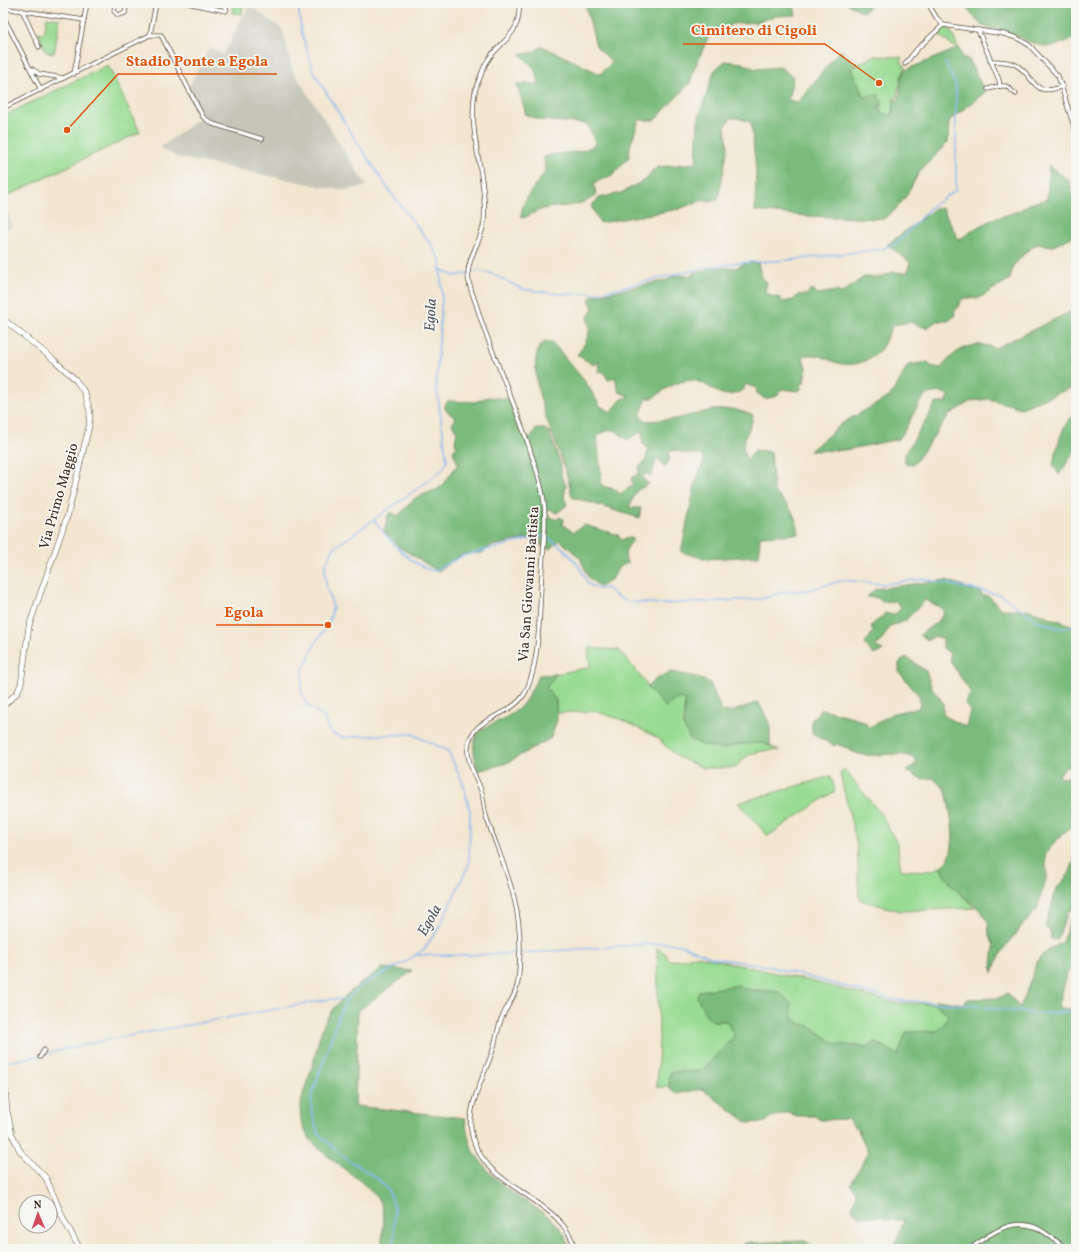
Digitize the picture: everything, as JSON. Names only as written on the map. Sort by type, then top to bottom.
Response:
[{"type":"street","points":[[4,3],[3,8],[84,20]]},
{"type":"street","points":[[74,74],[87,3]]},
{"type":"street","points":[[116,3],[114,11],[118,15],[125,13],[127,3]]},
{"type":"street","points":[[150,35],[156,3]]},
{"type":"street","points":[[187,3],[226,11],[227,3]]},
{"type":"street","name":"Via San Giovanni Battista","points":[[519,3],[519,19],[516,28],[491,55],[485,64],[475,93],[474,121],[483,182],[484,224],[469,265],[468,277],[484,327],[513,399],[537,470],[545,504],[544,540],[533,672],[525,692],[516,704],[504,713],[484,722],[473,730],[468,746],[468,757],[482,796],[485,816],[499,848],[510,882],[519,919],[520,951],[518,985],[502,1017],[493,1049],[471,1108],[470,1124],[473,1144],[480,1155],[506,1183],[540,1204],[558,1220],[569,1233],[575,1249]]},
{"type":"street","points":[[928,3],[936,18],[943,25],[1004,34],[1017,38],[1029,45],[1054,70],[1063,86],[1076,133]]},
{"type":"street","points":[[22,10],[39,47]]},
{"type":"street","points":[[3,16],[42,90]]},
{"type":"street","points":[[905,64],[917,49],[943,25]]},
{"type":"street","points":[[978,30],[999,80],[1000,86]]},
{"type":"street","points":[[3,108],[42,90],[150,35],[161,35],[203,117],[214,124],[262,139]]},
{"type":"street","points":[[990,61],[1000,61],[1016,65],[1040,89],[1048,91],[1063,86]]},
{"type":"street","points":[[30,68],[39,74],[65,78]]},
{"type":"street","points":[[988,89],[1006,86],[1016,94]]},
{"type":"street","name":"Via Primo Maggio","points":[[3,319],[75,379],[88,399],[90,416],[68,514],[33,612],[21,684],[17,693],[3,706]]},
{"type":"street","points":[[40,1057],[44,1050]]},
{"type":"street","points":[[3,1065],[7,1111],[12,1134],[20,1151],[46,1178],[64,1220],[80,1249]]},
{"type":"street","points":[[970,1249],[999,1229],[1014,1224],[1037,1228],[1068,1249]]},
{"type":"shaded area","points":[[249,5],[282,29],[293,71],[367,186],[346,190],[329,188],[177,157],[160,148],[198,119],[186,92],[210,47],[223,55]]},
{"type":"shaded area","points":[[3,204],[13,226],[3,231]]},
{"type":"green space","points":[[233,3],[243,3],[242,14],[232,13]]},
{"type":"green space","points":[[585,3],[793,3],[796,15],[776,16],[757,22],[732,24],[708,38],[694,69],[690,83],[655,120],[639,120],[630,146],[629,157],[612,175],[594,183],[596,195],[578,204],[544,209],[523,218],[521,216],[526,199],[545,173],[544,157],[584,150],[596,144],[587,124],[540,120],[526,115],[517,84],[539,84],[535,70],[520,54],[532,53],[542,46],[600,74],[612,62],[596,46]]},
{"type":"green space","points":[[846,3],[873,3],[863,12]]},
{"type":"green space","points":[[962,3],[1076,3],[1076,38],[1047,47],[1030,42],[1007,32],[982,26]]},
{"type":"green space","points":[[47,17],[60,19],[54,53],[46,52],[38,32],[44,33]]},
{"type":"green space","points":[[946,27],[950,29],[958,48],[957,49],[939,35],[940,31]]},
{"type":"green space","points":[[959,48],[962,57],[969,60],[985,92],[949,121],[948,142],[919,172],[907,195],[894,211],[883,219],[806,216],[755,211],[756,170],[751,122],[737,118],[731,118],[725,126],[728,147],[718,200],[700,201],[679,209],[600,223],[591,206],[599,198],[621,193],[647,179],[651,172],[658,167],[696,163],[698,120],[714,71],[725,61],[742,63],[756,69],[780,67],[793,77],[788,100],[798,102],[840,50],[857,65],[851,69],[865,98],[870,95],[879,95],[879,100],[882,100],[882,106],[878,106],[878,109],[881,109],[881,114],[893,115],[894,100],[899,100],[901,78],[905,70]]},
{"type":"green space","points":[[874,56],[901,57],[902,63],[906,66],[901,78],[900,87],[898,88],[897,98],[894,98],[893,115],[881,114],[878,106],[882,106],[882,101],[866,98],[850,68]]},
{"type":"green space","points":[[108,65],[140,132],[3,198],[3,116]]},
{"type":"green space","points":[[1049,165],[1069,181],[1076,209],[1076,235],[1053,246],[1037,244],[1027,251],[1013,266],[1010,279],[979,298],[963,298],[954,313],[956,315],[948,321],[937,321],[926,328],[910,322],[893,325],[878,352],[873,357],[855,364],[841,364],[819,356],[806,355],[803,358],[806,367],[804,383],[800,385],[802,387],[799,391],[781,389],[777,396],[765,399],[757,393],[756,388],[745,384],[744,389],[729,395],[718,392],[703,383],[691,380],[673,385],[662,391],[654,398],[647,398],[640,415],[646,421],[676,419],[712,410],[733,409],[753,415],[744,442],[744,453],[747,460],[755,450],[771,452],[774,492],[791,510],[798,527],[799,534],[760,536],[759,556],[706,559],[681,552],[695,485],[704,460],[701,455],[683,453],[677,450],[668,452],[670,459],[665,467],[658,458],[655,462],[652,476],[645,474],[642,477],[649,484],[636,491],[629,508],[641,508],[639,518],[572,497],[562,461],[541,400],[537,381],[536,363],[539,347],[546,341],[552,342],[587,384],[600,406],[611,412],[622,399],[629,396],[619,392],[615,377],[608,380],[603,371],[598,372],[599,362],[594,365],[577,355],[585,343],[589,333],[589,324],[587,319],[593,308],[589,299],[592,296],[667,280],[676,275],[690,276],[694,272],[705,271],[709,267],[736,268],[745,263],[758,263],[762,279],[767,282],[765,291],[771,296],[780,298],[782,302],[793,300],[798,295],[807,295],[811,290],[818,294],[836,291],[842,293],[864,277],[880,277],[893,272],[907,273],[910,262],[887,245],[934,209],[942,208],[959,240],[976,228],[994,219],[1019,211],[1029,204],[1047,199]],"holes":[[[615,430],[627,440],[642,431],[643,444],[648,449],[646,460],[639,467],[639,473],[631,478],[633,485],[620,494],[615,489],[602,486],[597,436],[606,431]]]},
{"type":"green space","points":[[1076,309],[1076,386],[1021,408],[989,399],[971,401],[949,415],[914,464],[905,463],[905,454],[936,403],[946,403],[948,395],[946,394],[937,392],[925,396],[899,439],[845,450],[810,451],[844,422],[889,397],[908,365],[928,362],[930,366],[941,368],[958,351],[971,346],[979,345],[995,348]]},
{"type":"green space","points":[[488,397],[508,399],[522,431],[530,438],[536,429],[545,429],[549,432],[561,465],[561,476],[566,485],[564,498],[567,505],[557,513],[548,509],[547,515],[557,520],[559,517],[564,519],[563,525],[573,532],[584,525],[618,535],[621,540],[629,537],[633,540],[626,551],[625,556],[627,563],[618,568],[613,578],[600,587],[589,578],[580,558],[560,540],[551,549],[541,546],[541,539],[538,536],[491,546],[482,553],[462,554],[438,571],[399,547],[384,531],[388,515],[391,512],[398,516],[415,498],[440,488],[458,464],[453,451],[457,446],[455,442],[457,431],[452,424],[456,419],[445,409],[445,404],[448,401],[475,402]]},
{"type":"green space","points":[[1076,415],[1076,449],[1059,475],[1053,464],[1058,443],[1067,422]]},
{"type":"green space","points":[[946,580],[964,586],[969,590],[978,590],[983,596],[989,596],[1001,609],[1030,610],[1076,627],[1076,762],[1066,767],[1059,775],[1061,778],[1076,776],[1076,824],[1068,829],[1052,845],[1045,856],[1047,875],[1037,909],[1006,945],[996,963],[993,973],[992,966],[994,946],[989,934],[988,921],[981,911],[956,890],[944,875],[941,866],[947,860],[953,841],[951,817],[945,787],[942,787],[933,778],[922,779],[906,771],[918,762],[905,755],[859,754],[836,744],[834,746],[812,733],[811,721],[821,709],[853,717],[866,723],[867,727],[871,727],[893,713],[919,708],[920,697],[899,672],[899,663],[906,657],[926,671],[931,686],[943,703],[943,715],[966,727],[970,711],[965,703],[971,693],[950,661],[950,654],[943,648],[943,639],[935,636],[928,640],[920,635],[940,619],[944,612],[940,607],[925,600],[905,621],[890,626],[880,643],[874,646],[883,650],[880,653],[873,654],[865,644],[873,632],[871,626],[885,613],[892,615],[898,612],[901,607],[896,601],[882,602],[878,598],[867,597],[875,589]]},
{"type":"green space","points":[[588,648],[619,650],[665,707],[677,699],[685,698],[683,726],[702,745],[722,749],[740,744],[763,743],[779,750],[760,751],[754,753],[745,758],[736,768],[703,768],[678,757],[656,737],[622,720],[595,711],[556,713],[556,700],[546,688],[556,674],[590,667]]},
{"type":"green space","points":[[671,672],[693,676],[710,683],[722,712],[734,711],[758,702],[770,724],[770,746],[763,743],[740,744],[722,749],[702,745],[690,739],[683,726],[685,699],[677,699],[665,707],[647,687],[657,678]]},
{"type":"green space","points":[[556,674],[546,688],[556,700],[557,720],[551,738],[507,763],[478,771],[474,755],[474,743],[477,735],[482,730],[518,709],[527,698],[539,675]]},
{"type":"green space","points":[[844,769],[880,813],[897,843],[901,870],[932,871],[941,866],[951,884],[975,908],[901,911],[863,901],[859,897],[857,846],[840,774]]},
{"type":"green space","points":[[831,776],[835,791],[768,836],[738,803]]},
{"type":"green space","points":[[1076,856],[1076,906],[1068,912],[1057,940],[1051,939],[1050,931],[1045,927],[1057,888],[1069,874]]},
{"type":"green space","points":[[1076,912],[1076,970],[1068,970],[1058,1009],[1076,1009],[1076,1249],[887,1249],[896,1242],[904,1220],[886,1220],[881,1216],[859,1217],[852,1210],[856,1192],[851,1184],[868,1152],[858,1130],[847,1119],[820,1120],[815,1116],[797,1116],[788,1112],[771,1117],[766,1122],[748,1123],[702,1089],[676,1094],[669,1087],[670,1072],[702,1071],[734,1036],[727,1021],[713,1021],[706,1015],[697,997],[699,991],[739,985],[744,989],[779,992],[791,1003],[792,1016],[798,1023],[812,1027],[835,1044],[866,1047],[875,1042],[898,1055],[906,1032],[937,1031],[944,1024],[948,1015],[934,1002],[936,1000],[963,1004],[968,999],[999,998],[1008,993],[1020,1008],[1039,958],[1050,949],[1063,942],[1071,917]]},
{"type":"green space","points":[[657,948],[665,953],[669,960],[698,956],[806,980],[895,1003],[936,1004],[948,1015],[944,1024],[937,1031],[906,1032],[898,1055],[875,1042],[866,1047],[835,1044],[812,1027],[798,1023],[792,1016],[791,1003],[779,992],[744,989],[713,1021],[727,1021],[734,1036],[702,1071],[671,1072],[669,1087],[657,1087],[659,1038]]},
{"type":"green space","points":[[383,968],[412,971],[358,1011],[355,1106],[465,1118],[471,1146],[475,1154],[497,1180],[513,1194],[543,1213],[561,1229],[566,1238],[569,1249],[381,1249],[384,1214],[378,1200],[359,1180],[312,1142],[305,1131],[300,1114],[302,1097],[313,1064],[321,1031],[326,1019],[335,1006],[347,994]]},
{"type":"green space","points":[[806,1241],[815,1249],[743,1249],[744,1243]]},
{"type":"waterway","name":"Egola","points":[[298,3],[301,30],[313,71],[351,133],[391,193],[433,247],[440,260],[442,297],[436,384],[447,461],[442,470],[428,481],[334,548],[325,566],[326,585],[333,607],[328,625],[317,640],[303,670],[301,691],[307,705],[324,717],[328,729],[333,734],[344,738],[412,734],[448,751],[463,783],[470,811],[469,864],[438,929],[424,949],[407,961],[364,984],[347,999],[339,1015],[312,1095],[311,1109],[318,1133],[341,1155],[378,1179],[388,1190],[394,1206],[394,1249]]},
{"type":"waterway","points":[[440,269],[454,276],[479,271],[490,273],[522,289],[560,294],[598,293],[698,269],[735,263],[791,260],[882,249],[898,242],[931,207],[956,190],[956,86],[945,62]]},
{"type":"waterway","points":[[374,520],[393,543],[408,557],[425,568],[434,571],[462,556],[542,536],[550,539],[570,555],[585,576],[588,584],[599,589],[607,588],[616,596],[628,602],[665,604],[761,599],[784,592],[808,590],[844,580],[883,584],[924,579],[1001,595],[1038,621],[1058,628],[1076,627]]},
{"type":"waterway","points":[[417,955],[480,955],[667,943],[681,945],[713,958],[767,966],[894,1000],[968,1005],[1038,1014],[1076,1011]]},
{"type":"waterway","points":[[3,1061],[14,1061],[101,1041],[330,999],[347,999]]},
{"type":"place","name":"Cimitero di Cigoli","points":[[879,83]]},
{"type":"place","name":"Stadio Ponte a Egola","points":[[67,130]]},
{"type":"place","name":"Egola","points":[[328,625]]}]
